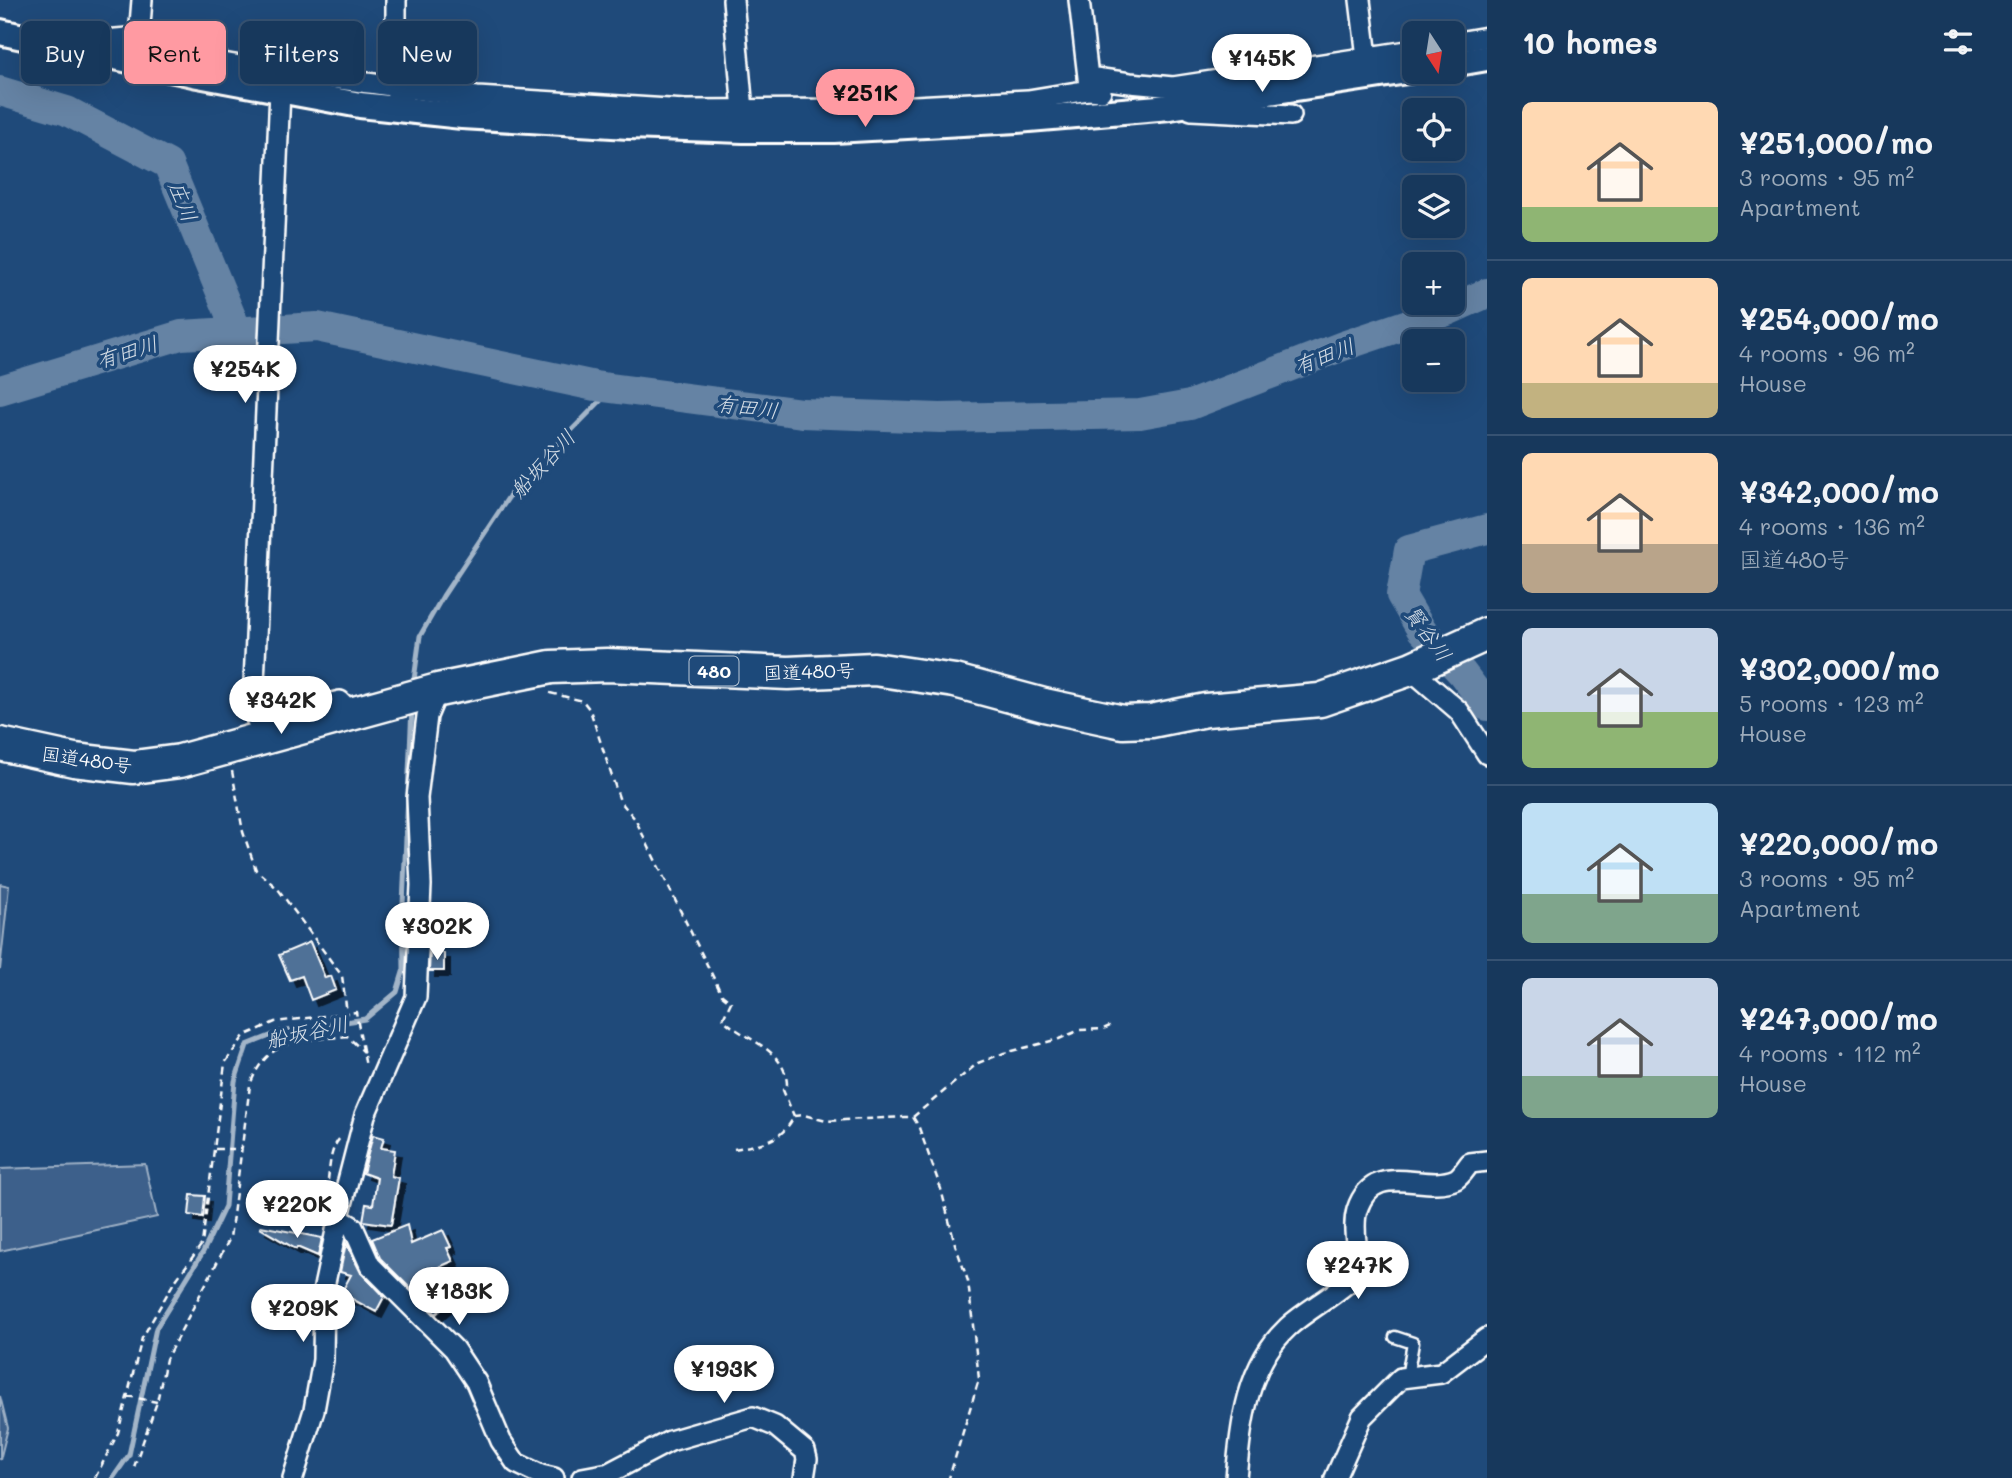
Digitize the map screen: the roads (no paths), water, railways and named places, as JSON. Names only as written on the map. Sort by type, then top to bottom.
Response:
[{"type":"highway","name":"国道480号","points":[[0,744],[74,760],[134,767],[180,761],[438,690],[551,667],[607,666],[788,673],[874,668],[956,681],[1044,705],[1123,722],[1151,721],[1206,710],[1320,700],[1430,660],[1487,634]]},
{"type":"street","points":[[140,21],[142,0]]},
{"type":"street","points":[[396,0],[396,92],[455,104],[462,116]]},
{"type":"street","points":[[733,0],[743,110]]},
{"type":"street","points":[[1079,0],[1088,83]]},
{"type":"street","points":[[1360,0],[1367,57]]},
{"type":"street","points":[[0,32],[21,36]]},
{"type":"street","points":[[1465,41],[1487,37]]},
{"type":"street","points":[[226,64],[477,97],[684,119],[834,130],[1023,110],[1088,83],[1173,87],[1402,52]]},
{"type":"street","points":[[110,56],[279,98],[462,116],[684,119],[743,110],[1170,107],[1402,72]]},
{"type":"street","points":[[1465,62],[1487,58]]},
{"type":"street","points":[[1088,83],[1167,98],[1170,107]]},
{"type":"street","points":[[279,98],[253,706],[257,721],[340,701],[355,713]]},
{"type":"street","points":[[1170,107],[1206,112],[1291,115]]},
{"type":"street","points":[[1430,660],[1487,754]]},
{"type":"street","points":[[293,1478],[314,1410],[323,1360],[324,1287],[339,1215],[365,1115],[416,997],[421,885],[417,798],[426,716],[438,690]]},
{"type":"street","points":[[1236,1478],[1244,1404],[1265,1356],[1288,1328],[1357,1274],[1357,1209],[1368,1191],[1380,1182],[1408,1179],[1438,1183],[1458,1178],[1470,1163],[1487,1161]]},
{"type":"street","points":[[339,1215],[353,1227],[370,1265],[454,1349],[476,1382],[501,1441],[516,1463],[554,1478]]},
{"type":"street","points":[[1335,1478],[1362,1417],[1401,1378],[1441,1373],[1487,1338]]},
{"type":"street","points":[[582,1478],[609,1473],[670,1441],[752,1417],[775,1426],[805,1451],[807,1459],[804,1478]]},
{"type":"lane","points":[[327,1193],[328,1205],[339,1215]]},
{"type":"lane","points":[[1395,1337],[1413,1343],[1407,1377]]},
{"type":"waterway","name":"庄川","points":[[0,91],[67,111],[168,164],[237,331]]},
{"type":"waterway","name":"有田川","points":[[0,390],[181,335],[317,327],[595,386],[802,413],[940,418],[1140,414],[1190,405],[1343,346],[1447,311],[1487,293]]},
{"type":"waterway","name":"船坂谷川","points":[[413,687],[420,636],[443,596],[514,489],[613,388]]},
{"type":"waterway","name":"賢谷川","points":[[1487,529],[1409,550],[1401,595],[1421,629],[1462,673],[1487,706]]},
{"type":"waterway","name":"船坂谷川","points":[[113,1478],[129,1455],[156,1328],[203,1252],[225,1206],[235,1081],[247,1045],[280,1032],[365,1019],[397,992],[404,969],[403,904],[412,707]]}]
